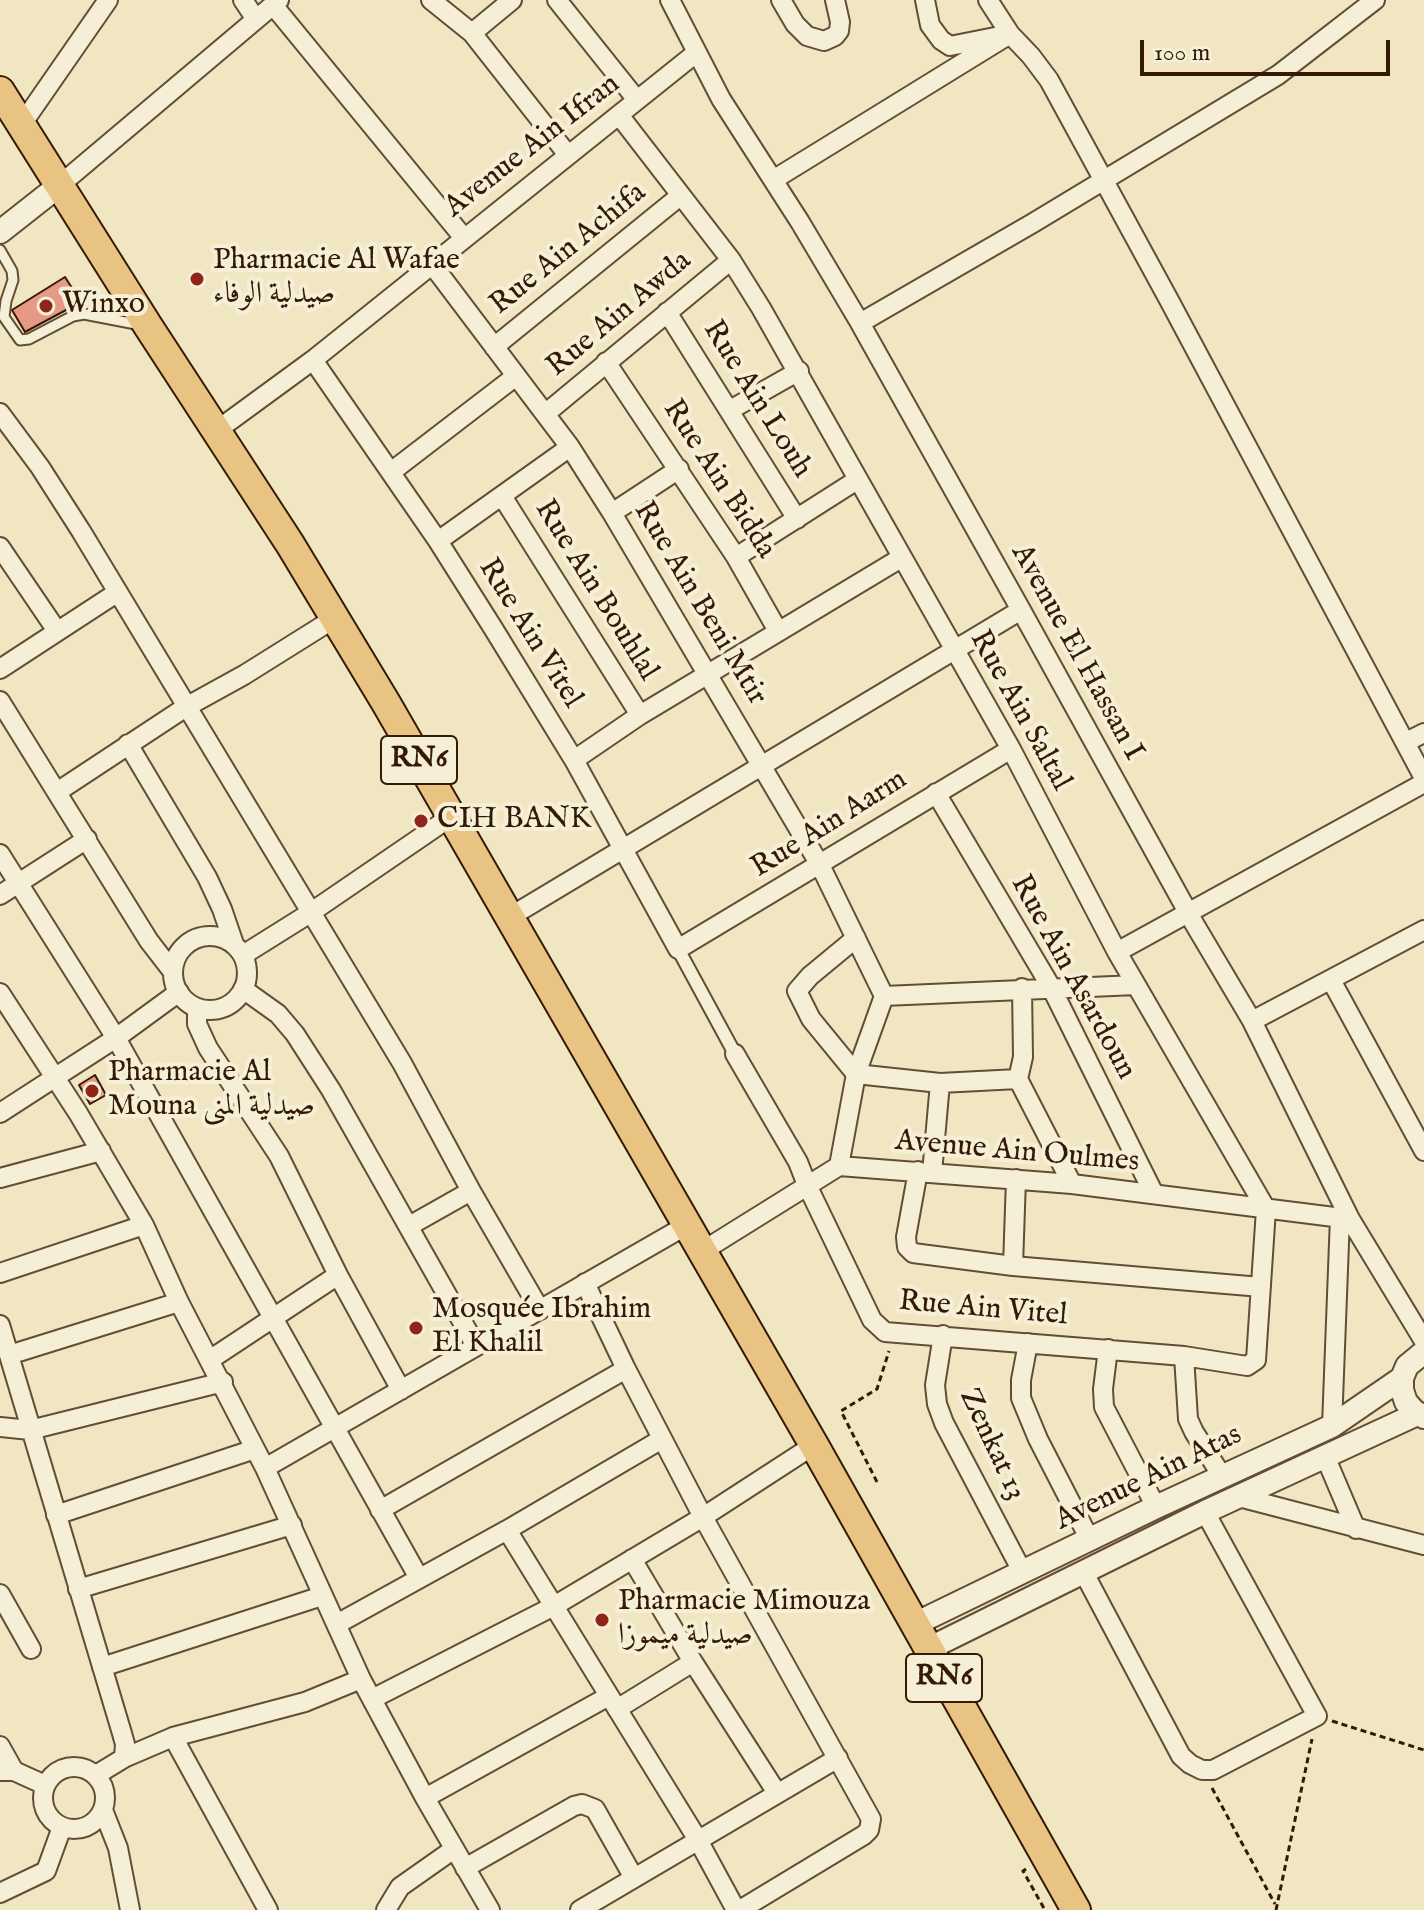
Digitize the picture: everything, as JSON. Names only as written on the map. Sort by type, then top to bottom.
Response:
[{"type":"main road","name":"RN6","points":[[0,91],[335,618],[814,1445],[1076,1910]]},
{"type":"street","points":[[22,124],[108,0]]},
{"type":"street","points":[[243,0],[255,18]]},
{"type":"street","points":[[431,0],[472,33],[568,155]]},
{"type":"street","points":[[472,33],[512,0]]},
{"type":"street","points":[[557,0],[637,100]]},
{"type":"street","name":"Avenue El Hassan I","points":[[670,0],[721,99],[860,323],[1188,912],[1252,1021],[1345,1218],[1416,1355]]},
{"type":"street","points":[[781,0],[795,24],[807,36],[824,41],[839,31],[835,0]]},
{"type":"street","points":[[925,0],[930,25],[935,34],[950,46],[1010,34]]},
{"type":"street","points":[[988,0],[1010,34],[1049,80],[1105,180],[1424,781],[1117,952]]},
{"type":"street","points":[[860,323],[1278,75],[1375,0]]},
{"type":"street","points":[[0,232],[276,2],[464,238]]},
{"type":"street","points":[[773,180],[1010,34]]},
{"type":"street","name":"Avenue Ain Ifran","points":[[216,431],[313,360],[696,53]]},
{"type":"street","name":"Rue Ain Saltal","points":[[619,115],[731,260],[799,371],[857,480],[1011,749],[1117,952],[1266,1209]]},
{"type":"street","name":"Rue Ain Achifa","points":[[494,347],[680,196]]},
{"type":"street","name":"Rue Ain Awda","points":[[545,414],[731,260]]},
{"type":"street","name":"Rue Ain Beni Mtir","points":[[431,263],[570,447],[612,513],[820,865],[884,996]]},
{"type":"street","name":"Rue Ain Louh","points":[[667,312],[797,519]]},
{"type":"street","name":"Rue Ain Vitel","points":[[313,360],[438,541],[574,760],[678,949]]},
{"type":"street","name":"Rue Ain Bidda","points":[[606,362],[736,557],[778,631]]},
{"type":"street","points":[[730,410],[799,371]]},
{"type":"street","points":[[391,472],[516,376]]},
{"type":"street","points":[[0,413],[40,467],[118,592],[402,1063],[540,1310]]},
{"type":"street","points":[[438,541],[570,447]]},
{"type":"street","points":[[612,513],[679,469]]},
{"type":"street","points":[[736,557],[857,480]]},
{"type":"street","name":"Rue Ain Bouhlal","points":[[502,496],[640,715]]},
{"type":"street","points":[[0,547],[57,631]]},
{"type":"street","points":[[574,760],[640,715],[901,558]]},
{"type":"street","points":[[0,669],[118,592]]},
{"type":"street","points":[[508,918],[1021,610]]},
{"type":"street","points":[[57,792],[186,707],[335,618]]},
{"type":"street","points":[[0,701],[149,941],[173,972],[179,992],[197,1008],[218,1009],[233,1002],[243,989],[247,973],[207,877],[128,744]]},
{"type":"street","points":[[1406,742],[1424,733]]},
{"type":"street","name":"Rue Ain Aarm","points":[[678,949],[1011,749]]},
{"type":"street","name":"Rue Ain Asardoun","points":[[936,793],[1051,987],[1154,1194]]},
{"type":"street","points":[[238,950],[310,913],[452,816]]},
{"type":"street","points":[[0,895],[87,839]]},
{"type":"street","points":[[0,854],[116,1038],[419,1578]]},
{"type":"street","points":[[1252,1021],[1424,930]]},
{"type":"street","points":[[173,972],[177,956],[187,943],[202,936],[219,936],[238,950]]},
{"type":"street","points":[[856,938],[810,976],[797,991],[811,1019],[856,1074],[940,1083],[1018,1079]]},
{"type":"street","points":[[678,949],[735,1054]]},
{"type":"street","points":[[1331,980],[1424,1151]]},
{"type":"street","points":[[701,1252],[839,1166],[856,1074],[884,996],[1136,985]]},
{"type":"street","points":[[1022,988],[1023,1057],[1018,1079],[1072,1184]]},
{"type":"street","points":[[243,989],[278,1014],[295,1034],[331,1090],[476,1346]]},
{"type":"street","points":[[0,1113],[116,1038],[179,992]]},
{"type":"street","points":[[0,993],[56,1078],[144,1225],[179,1302],[265,1468],[361,1679],[490,1910]]},
{"type":"street","points":[[197,1008],[197,1024],[208,1048],[279,1156],[338,1275],[401,1390]]},
{"type":"street","name":"Rue Ain Vitel","points":[[735,1054],[788,1142],[872,1320],[885,1332],[1184,1356],[1247,1366],[1256,1360],[1261,1287]]},
{"type":"street","points":[[940,1083],[925,1172],[906,1237],[909,1250],[919,1255],[1261,1287],[1266,1209]]},
{"type":"street","points":[[0,1178],[101,1151]]},
{"type":"street","name":"Avenue Ain Oulmes","points":[[839,1166],[1072,1184],[1345,1218]]},
{"type":"street","points":[[1013,1266],[1016,1179]]},
{"type":"street","points":[[409,1226],[471,1191]]},
{"type":"street","points":[[1332,1426],[1345,1218]]},
{"type":"street","points":[[0,1273],[144,1225]]},
{"type":"street","points":[[265,1468],[687,1225]]},
{"type":"street","points":[[211,1359],[338,1275]]},
{"type":"street","points":[[507,1530],[738,1910],[869,1830],[871,1819],[703,1517],[585,1283]]},
{"type":"street","points":[[9,1355],[179,1302]]},
{"type":"street","points":[[0,1325],[125,1744],[124,1758]]},
{"type":"street","name":"Zenkat 13","points":[[943,1335],[935,1385],[937,1404],[1023,1573]]},
{"type":"street","points":[[1028,1343],[1021,1398],[1028,1418],[1090,1540]]},
{"type":"street","points":[[1108,1349],[1104,1407],[1156,1507]]},
{"type":"street","points":[[1416,1355],[1402,1390],[1419,1414]]},
{"type":"street","name":"Avenue Ain Atas","points":[[921,1637],[1023,1573],[1156,1507],[1332,1426],[1416,1355]]},
{"type":"street","points":[[1184,1356],[1188,1419],[1222,1476]]},
{"type":"street","points":[[380,1510],[626,1369]]},
{"type":"street","points":[[0,1427],[30,1430],[223,1382]]},
{"type":"street","name":"Avenue Ain Atas","points":[[921,1637],[1084,1573],[1205,1512],[1419,1414]]},
{"type":"street","points":[[337,1624],[507,1530],[662,1439]]},
{"type":"street","points":[[372,1699],[554,1606],[703,1517],[814,1445]]},
{"type":"street","points":[[56,1515],[255,1449]]},
{"type":"street","points":[[1325,1456],[1356,1529]]},
{"type":"street","points":[[1239,1497],[1424,1545]]},
{"type":"street","points":[[1084,1573],[1181,1756],[1202,1770],[1213,1770],[1317,1716],[1205,1512]]},
{"type":"street","points":[[78,1589],[292,1525]]},
{"type":"street","points":[[632,1559],[693,1662],[777,1793]]},
{"type":"street","points":[[0,1594],[31,1649]]},
{"type":"street","points":[[102,1667],[322,1596]]},
{"type":"street","points":[[425,1798],[693,1662]]},
{"type":"street","points":[[96,1775],[124,1758],[173,1737],[305,1702],[361,1679]]},
{"type":"street","points":[[173,1737],[259,1907]]},
{"type":"street","points":[[0,1746],[7,1771],[45,1785]]},
{"type":"street","points":[[580,1910],[838,1758]]},
{"type":"street","points":[[103,1810],[90,1825],[71,1829],[62,1827],[53,1821],[43,1805],[45,1785],[58,1770],[68,1766],[78,1766],[96,1775],[105,1791],[103,1810],[118,1848],[130,1910]]},
{"type":"street","points":[[465,1868],[582,1804],[595,1809],[634,1878]]},
{"type":"street","points":[[0,1893],[46,1871],[62,1827]]},
{"type":"street","points":[[386,1910],[400,1887],[454,1849]]},
{"type":"lane","points":[[0,250],[12,271],[13,280],[4,317],[20,340],[29,339],[73,316],[84,314],[148,326]]},
{"type":"path","points":[[877,1482],[841,1411],[877,1389],[895,1332]]},
{"type":"path","points":[[1276,1908],[1317,1716],[1424,1750]]},
{"type":"path","points":[[1202,1770],[1276,1908]]},
{"type":"building","name":"Winxo","points":[[65,277],[81,302],[25,332],[12,310]]},
{"type":"building","points":[[95,1075],[106,1095],[90,1104],[79,1085]]},
{"type":"place","name":"Pharmacie Al Wafae صيدلية الوفاء","points":[[197,279]]},
{"type":"place","name":"Winxo","points":[[46,306]]},
{"type":"place","name":"CIH BANK","points":[[421,821]]},
{"type":"place","name":"Pharmacie Al Mouna صيدلية المنى","points":[[92,1091]]},
{"type":"place","name":"Mosquée Ibrahim El Khalil","points":[[416,1328]]},
{"type":"place","name":"Pharmacie Mimouza صيدلية ميموزا","points":[[602,1620]]}]
